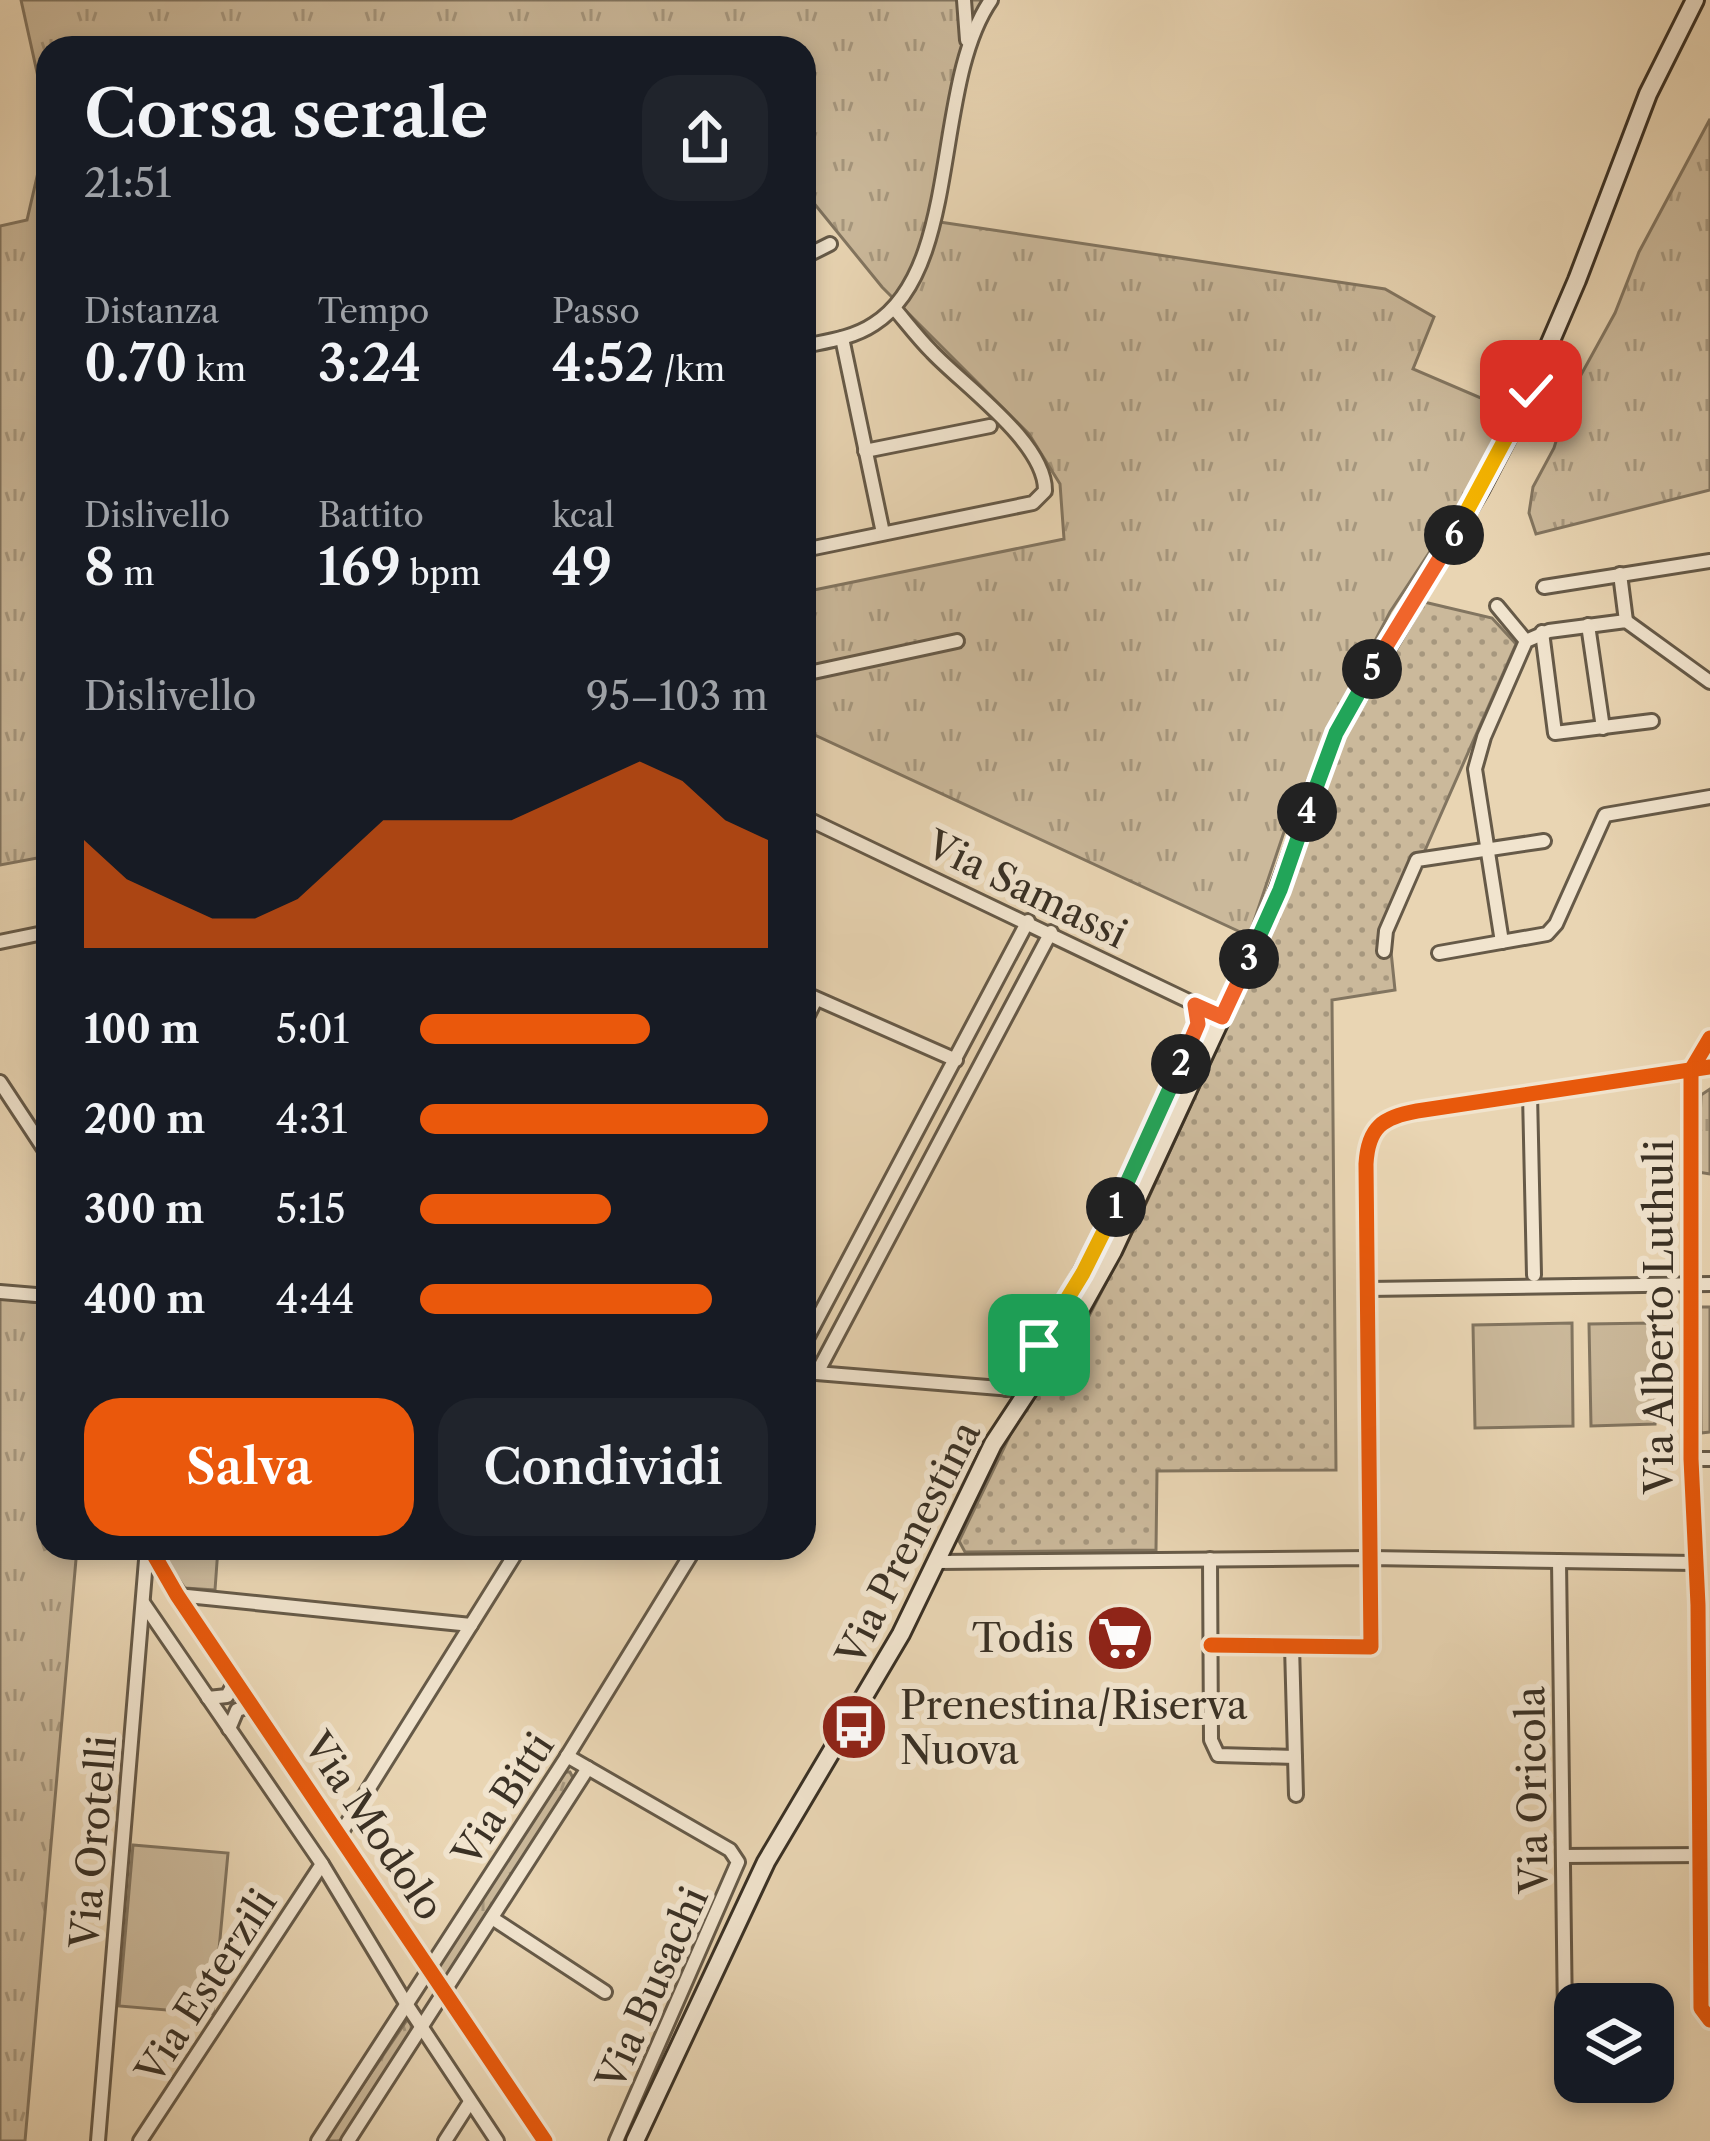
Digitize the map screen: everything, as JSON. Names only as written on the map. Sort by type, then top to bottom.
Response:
[{"type":"main road","name":"Via Prenestina","points":[[626,2139],[752,1888],[880,1672],[982,1466],[1105,1267],[1280,890],[1336,733],[1519,415],[1648,94],[1695,0]]},
{"type":"street","points":[[964,0],[968,47]]},
{"type":"street","points":[[816,343],[874,325],[894,308],[913,280],[924,253],[968,47],[991,0]]},
{"type":"street","points":[[816,251],[830,244]]},
{"type":"street","points":[[816,547],[1033,502],[1041,498],[1046,486],[1017,435],[894,308]]},
{"type":"street","points":[[842,338],[883,533]]},
{"type":"street","points":[[866,451],[990,426]]},
{"type":"street","points":[[1544,587],[1710,560]]},
{"type":"street","points":[[1620,574],[1626,620]]},
{"type":"street","points":[[1497,606],[1526,640]]},
{"type":"street","points":[[1502,942],[1476,761],[1526,640],[1542,632],[1626,620],[1710,682]]},
{"type":"street","points":[[1588,625],[1604,728]]},
{"type":"street","points":[[1542,632],[1555,733],[1652,721]]},
{"type":"street","points":[[816,671],[957,641]]},
{"type":"street","points":[[1439,952],[1544,936],[1554,928],[1605,815],[1710,797]]},
{"type":"street","name":"Via Samassi","points":[[816,823],[1222,1017]]},
{"type":"street","points":[[1384,951],[1385,931],[1417,860],[1544,842]]},
{"type":"street","points":[[816,1322],[1028,921]]},
{"type":"street","points":[[816,1361],[1051,932]]},
{"type":"street","points":[[0,942],[36,934]]},
{"type":"street","points":[[816,999],[956,1060]]},
{"type":"street","points":[[1006,1389],[1056,1317],[1097,1245],[1196,1032],[1195,1005]]},
{"type":"street","points":[[1691,1070],[1710,1038]]},
{"type":"street","points":[[1211,1645],[1371,1647],[1366,1164],[1374,1128],[1404,1113],[1710,1067]]},
{"type":"street","name":"Via Alberto Luthuli","points":[[1691,1070],[1691,1459],[1694,1563],[1704,1605],[1702,2008],[1710,2020]]},
{"type":"street","points":[[0,1082],[36,1137]]},
{"type":"street","points":[[1530,1094],[1534,1275]]},
{"type":"street","points":[[1368,1289],[1710,1284]]},
{"type":"street","points":[[0,1292],[36,1295]]},
{"type":"street","points":[[816,1373],[1028,1390]]},
{"type":"street","points":[[1691,1459],[1710,1459]]},
{"type":"street","points":[[938,1562],[1370,1558],[1694,1563]]},
{"type":"street","points":[[1210,1559],[1211,1740],[1216,1753],[1295,1757]]},
{"type":"street","name":"Via Orotelli","points":[[98,2141],[147,1560]]},
{"type":"street","name":"Via Modolo","points":[[155,1560],[544,2140]]},
{"type":"street","points":[[341,1833],[512,1560]]},
{"type":"street","name":"Via Bitti","points":[[318,2141],[688,1560]]},
{"type":"street","name":"Via Oricola","points":[[1558,1561],[1565,1983]]},
{"type":"street","points":[[177,1595],[471,1625]]},
{"type":"street","name":"Via Modolo","points":[[144,1604],[322,1864],[406,2005],[497,2141]]},
{"type":"street","points":[[1292,1646],[1296,1795]]},
{"type":"street","points":[[208,1698],[227,1696],[236,1680]]},
{"type":"street","points":[[229,1729],[237,1710],[253,1705]]},
{"type":"street","points":[[567,1756],[588,1768]]},
{"type":"street","name":"Via Bitti","points":[[348,2141],[588,1768]]},
{"type":"street","name":"Via Busachi","points":[[588,1768],[738,1858],[738,1868],[626,2139]]},
{"type":"street","points":[[1563,1856],[1702,1855]]},
{"type":"street","name":"Via Esterzili","points":[[140,2141],[322,1864]]},
{"type":"street","points":[[492,1918],[605,1992]]},
{"type":"street","points":[[445,2141],[470,2102]]},
{"type":"green space","points":[[21,0],[994,0],[967,47],[933,221],[1385,289],[1434,317],[1413,369],[1509,410],[1454,515],[1390,612],[1340,708],[1284,832],[1249,936],[816,736],[816,590],[1064,539],[1060,484],[1029,434],[882,287],[816,206],[816,36],[36,36],[36,68]]},
{"type":"green space","points":[[1710,119],[1710,490],[1536,534],[1529,513],[1533,487],[1554,448],[1571,393]]},
{"type":"green space","points":[[36,181],[36,858],[0,865],[0,226],[27,220]]},
{"type":"green space","points":[[1424,602],[1492,618],[1516,644],[1389,932],[1395,990],[1332,1000],[1336,1470],[1157,1471],[1156,1550],[965,1552],[959,1541],[1013,1429],[1087,1320],[1138,1221],[1294,880],[1339,746]]},
{"type":"green space","points":[[1710,1089],[1710,1174],[1698,1172],[1701,1095]]},
{"type":"green space","points":[[0,1298],[36,1302],[36,1560],[76,1560],[25,2141],[0,2141]]},
{"type":"green space","points":[[1700,1307],[1710,1307],[1710,1432],[1701,1433]]},
{"type":"green space","points":[[1572,1323],[1573,1426],[1475,1428],[1473,1325]]},
{"type":"green space","points":[[1653,1323],[1655,1424],[1591,1426],[1589,1324]]},
{"type":"green space","points":[[165,1560],[217,1560],[215,1590],[185,1588]]},
{"type":"green space","points":[[565,1772],[574,1780],[444,1980],[437,1974],[439,1966]]},
{"type":"green space","points":[[133,1845],[228,1853],[213,2014],[119,2006]]},
{"type":"green space","points":[[407,2020],[413,2025],[411,2031],[340,2141],[325,2141]]},
{"type":"cycle path","points":[[1710,1038],[1691,1070],[1691,1459],[1698,1605],[1701,2008],[1710,2020]]},
{"type":"cycle path","points":[[1211,1645],[1371,1647],[1366,1164],[1370,1141],[1380,1126],[1417,1111],[1710,1067]]},
{"type":"cycle path","points":[[157,1560],[545,2141]]},
{"type":"place","name":"Todis","points":[[1120,1638]]},
{"type":"place","name":"Prenestina/Riserva Nuova","points":[[854,1727]]},
{"type":"route","points":[[1039,1345],[1083,1273],[1196,1032],[1195,1005],[1222,1017],[1280,890],[1339,727],[1480,490],[1531,391]]}]
